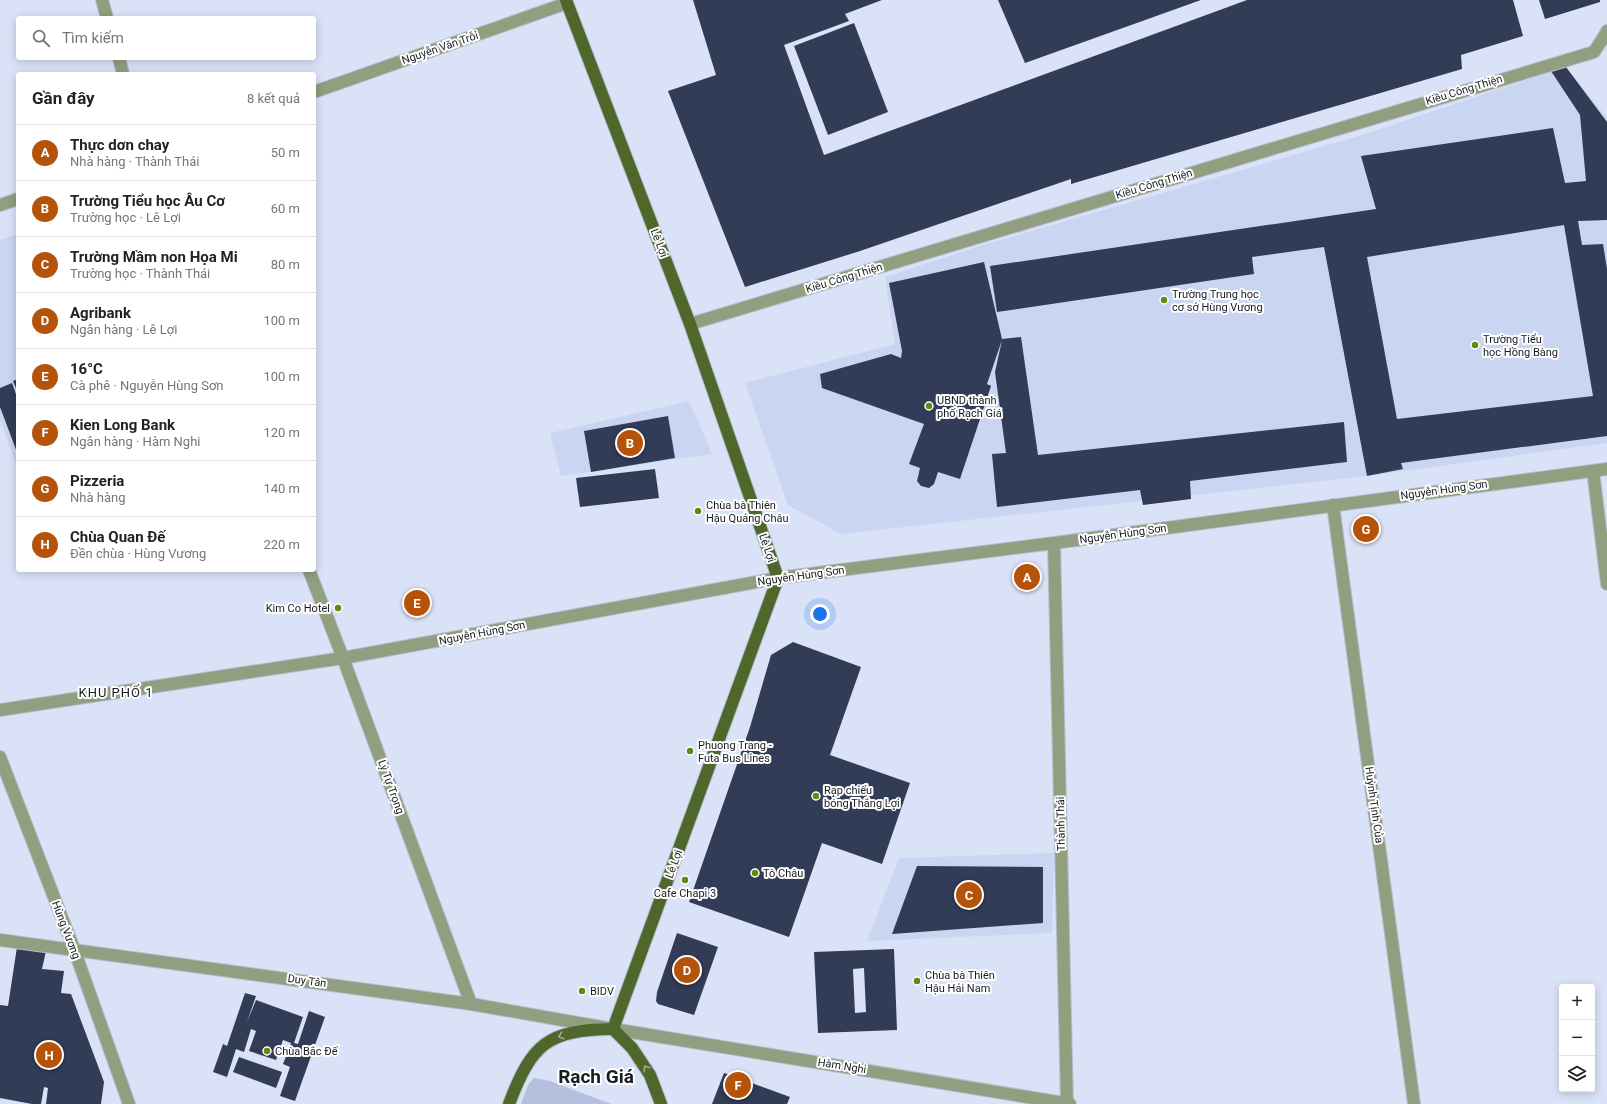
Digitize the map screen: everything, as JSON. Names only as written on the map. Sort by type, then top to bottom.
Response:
[{"type":"main road","name":"Lê Lợi","points":[[566,2],[690,324],[778,578],[613,1029]]},
{"type":"main road","points":[[508,1104],[519,1077],[530,1058],[545,1043],[560,1035],[581,1031],[613,1029],[632,1048],[650,1074],[661,1104]]},
{"type":"street","points":[[102,0],[106,16]]},
{"type":"street","name":"Nguyễn Văn Trỗi","points":[[316,91],[566,2]]},
{"type":"street","name":"Kiều Công Thiện","points":[[690,324],[1594,52],[1606,34]]},
{"type":"street","points":[[120,60],[123,72]]},
{"type":"street","points":[[0,205],[16,200]]},
{"type":"street","name":"Nguyễn Hùng Sơn","points":[[0,710],[343,658],[778,578],[1054,543],[1607,469]]},
{"type":"street","points":[[1593,470],[1607,584]]},
{"type":"street","name":"Huỳnh Tịnh Của","points":[[1334,505],[1414,1104]]},
{"type":"street","name":"Thành Thái","points":[[1054,543],[1068,1104]]},
{"type":"street","name":"Lý Tự Trọng","points":[[310,572],[471,1004]]},
{"type":"street","name":"Hùng Vương","points":[[0,757],[74,949],[128,1104]]},
{"type":"street","name":"Duy Tân","points":[[0,940],[471,1004],[613,1029]]},
{"type":"street","name":"Hàm Nghi","points":[[613,1029],[1068,1104]]},
{"type":"shaded area","points":[[1566,67],[1607,118],[1607,443],[1367,476],[841,534],[788,505],[745,383],[895,344],[885,277],[980,246],[1359,136]]},
{"type":"shaded area","points":[[16,235],[16,465],[0,419],[0,240]]},
{"type":"shaded area","points":[[689,401],[712,454],[561,476],[550,433]]},
{"type":"shaded area","points":[[1054,853],[1052,933],[867,941],[899,858]]},
{"type":"shaded area","points":[[534,1078],[550,1081],[611,1104],[521,1104],[528,1085]]},
{"type":"building","points":[[693,0],[882,0],[845,14],[849,21],[784,45],[824,155],[1247,0],[1513,0],[1523,36],[1461,55],[1462,69],[1071,184],[1071,179],[860,251],[745,287],[668,91],[716,75]]},
{"type":"building","points":[[998,0],[1201,0],[1025,63]]},
{"type":"building","points":[[1539,0],[1600,0],[1600,2],[1545,19]]},
{"type":"building","points":[[854,23],[888,112],[828,135],[794,46]]},
{"type":"building","points":[[1566,67],[1607,122],[1607,220],[1578,221],[1582,245],[1603,244],[1607,269],[1607,436],[1401,463],[1403,469],[1367,476],[1324,247],[1252,257],[1254,274],[997,312],[990,266],[1376,209],[1361,156],[1553,128],[1565,183],[1586,181],[1580,115],[1551,71]],"holes":[[[1564,225],[1593,396],[1397,419],[1367,257]]]},
{"type":"building","points":[[984,262],[1002,339],[1021,337],[1038,455],[1344,422],[1347,462],[1190,481],[1191,499],[1143,505],[1140,490],[997,507],[992,454],[1006,453],[995,372],[1002,340],[987,384],[991,386],[960,479],[938,472],[934,484],[929,488],[921,486],[917,481],[920,468],[909,464],[924,424],[822,388],[820,374],[891,354],[901,358],[902,351],[889,283]]},
{"type":"building","points":[[16,380],[16,388],[13,381]]},
{"type":"building","points":[[12,383],[16,394],[16,450],[0,407],[0,388]]},
{"type":"building","points":[[668,416],[675,458],[591,472],[584,431]]},
{"type":"building","points":[[655,469],[659,498],[580,507],[576,478]]},
{"type":"building","points":[[793,642],[861,667],[830,755],[910,783],[882,864],[822,843],[789,937],[689,902],[750,727],[771,655]]},
{"type":"building","points":[[917,866],[1043,867],[1043,923],[892,934]]},
{"type":"building","points":[[677,933],[718,947],[694,1015],[658,1004],[656,1001],[657,992]]},
{"type":"building","points":[[17,947],[46,951],[42,969],[64,971],[61,993],[71,994],[104,1082],[101,1104],[46,1104],[48,1088],[44,1087],[41,1104],[32,1104],[0,1098],[0,1005],[8,1006]]},
{"type":"building","points":[[894,949],[897,1030],[818,1033],[814,952]],"holes":[[[864,968],[866,1012],[855,1013],[853,969]]]},
{"type":"building","points":[[245,993],[256,996],[247,1022],[256,1000],[303,1017],[294,1043],[298,1044],[309,1011],[325,1017],[295,1101],[280,1096],[290,1067],[283,1064],[291,1043],[283,1040],[276,1060],[249,1051],[256,1031],[251,1029],[244,1052],[236,1049],[227,1077],[213,1072],[223,1044],[227,1046]]},
{"type":"building","points":[[239,1057],[282,1072],[276,1088],[233,1072]]},
{"type":"building","points":[[724,1073],[790,1097],[787,1104],[712,1104]]},
{"type":"place","name":"Trường Trung học cơ sở Hùng Vương","points":[[1164,300]]},
{"type":"place","name":"Trường Tiểu học Hồng Bàng","points":[[1475,345]]},
{"type":"place","name":"UBND thành phố Rạch Giá","points":[[929,406]]},
{"type":"place","name":"Trường Tiểu học Âu Cơ","points":[[630,443]]},
{"type":"place","name":"Chùa bà Thiên Hậu Quảng Châu","points":[[698,511]]},
{"type":"place","name":"Pizzeria","points":[[1366,529]]},
{"type":"place","name":"Thực dơn chay","points":[[1027,577]]},
{"type":"place","name":"16°C","points":[[417,603]]},
{"type":"place","name":"Kim Co Hotel","points":[[338,608]]},
{"type":"place","name":"Phuong Trang - Futa Bus Lines","points":[[690,751]]},
{"type":"place","name":"Rạp chiếu bóng Thắng Lợi","points":[[816,796]]},
{"type":"place","name":"Tô Châu","points":[[755,873]]},
{"type":"place","name":"Cafe Chapi 3","points":[[685,880]]},
{"type":"place","name":"Trường Mầm non Họa Mi","points":[[969,895]]},
{"type":"place","name":"Agribank","points":[[687,970]]},
{"type":"place","name":"Chùa bà Thiên Hậu Hải Nam","points":[[917,981]]},
{"type":"place","name":"BIDV","points":[[582,991]]},
{"type":"place","name":"Chùa Bắc Đế","points":[[267,1051]]},
{"type":"place","name":"Chùa Quan Đế","points":[[49,1055]]},
{"type":"place","name":"Kien Long Bank","points":[[738,1085]]},
{"type":"district","name":"KHU PHỐ 1","points":[[116,692]]},
{"type":"district","name":"Rạch Giá","points":[[596,1076]]}]
